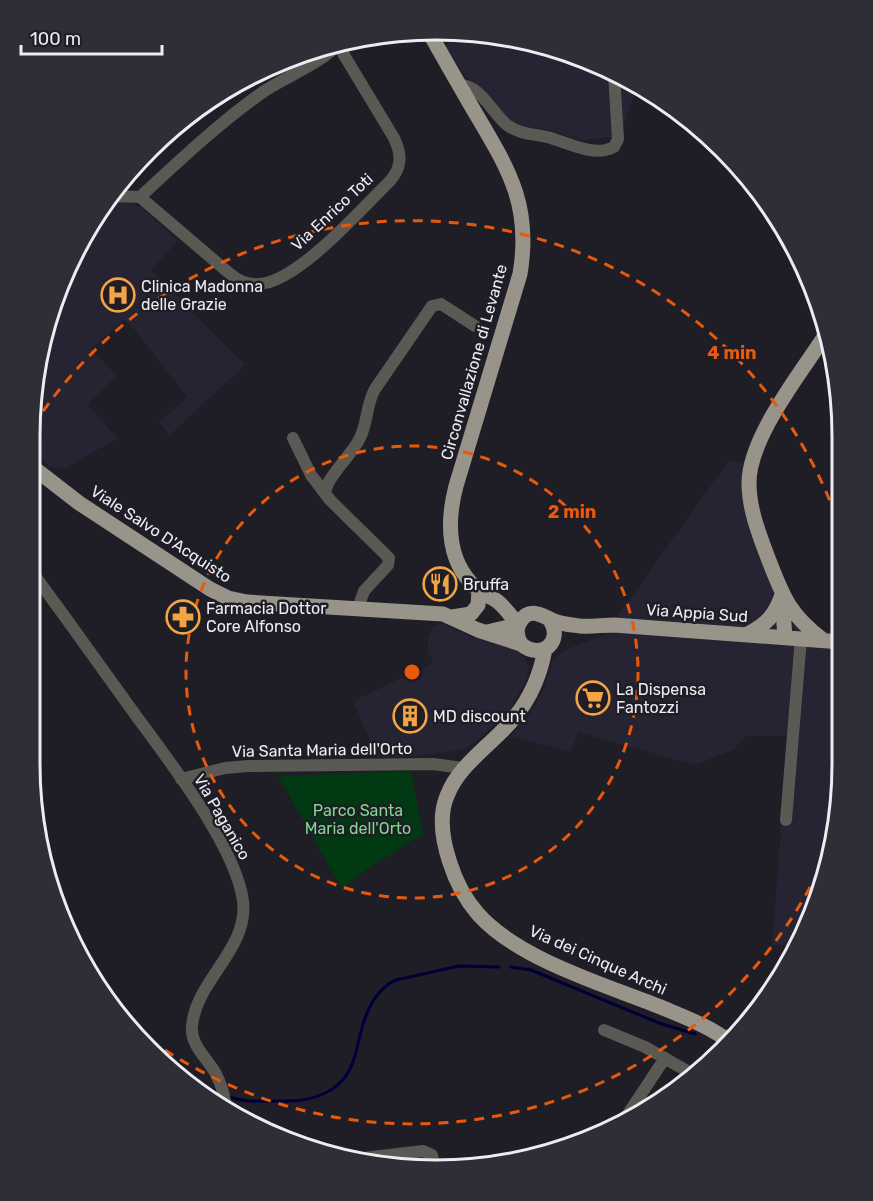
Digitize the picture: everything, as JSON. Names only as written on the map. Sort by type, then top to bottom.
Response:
[{"type":"main road","name":"Circonvallazione di Levante","points":[[434,40],[507,170],[519,200],[524,234],[516,289],[456,486],[450,529],[453,554],[467,578],[479,591],[496,600],[518,626]]},
{"type":"main road","points":[[793,638],[782,595],[754,518],[749,486],[750,468],[764,431],[821,342]]},
{"type":"main road","name":"Viale Salvo D'Acquisto","points":[[40,473],[96,515],[223,596],[247,602],[429,612],[452,617],[470,627],[524,646]]},
{"type":"main road","points":[[452,617],[471,614],[478,605],[479,591]]},
{"type":"main road","points":[[748,634],[762,627],[772,617],[782,595]]},
{"type":"main road","points":[[782,595],[800,621],[823,640]]},
{"type":"main road","points":[[496,600],[532,613],[546,615],[555,632],[550,644]]},
{"type":"main road","points":[[532,613],[521,620],[518,626],[518,639],[533,664],[534,688]]},
{"type":"main road","name":"Via Appia Sud","points":[[550,620],[582,626],[614,625],[832,641]]},
{"type":"main road","points":[[487,632],[518,626]]},
{"type":"main road","points":[[524,646],[532,651],[582,626]]},
{"type":"main road","name":"Via dei Cinque Archi","points":[[550,644],[534,688],[521,710],[463,768],[445,800],[442,816],[443,835],[459,886],[469,903],[482,918],[508,939],[548,961],[694,1021],[723,1038]]},
{"type":"street","name":"Via Enrico Toti","points":[[141,197],[229,273],[244,283],[265,283],[304,263],[390,181],[400,165],[400,153],[396,142],[343,52]]},
{"type":"street","points":[[121,196],[141,197],[195,146],[244,106],[319,59]]},
{"type":"street","points":[[459,85],[472,88],[503,121],[518,131],[544,136],[579,148],[605,150],[614,147],[618,139],[615,83]]},
{"type":"street","points":[[325,493],[328,484],[360,438],[373,392],[432,306],[437,303],[443,305],[475,326]]},
{"type":"street","points":[[293,438],[311,475],[325,493],[392,560],[364,591],[358,608]]},
{"type":"street","name":"Via Paganico","points":[[40,583],[181,779],[224,848],[238,879],[243,903],[243,919],[238,936],[205,990],[192,1023],[195,1043],[217,1076],[223,1098]]},
{"type":"street","points":[[786,820],[793,638]]},
{"type":"street","name":"Via Santa Maria dell'Orto","points":[[181,779],[225,768],[248,766],[433,764],[463,768]]},
{"type":"street","points":[[604,1030],[687,1071]]},
{"type":"street","points":[[632,1108],[665,1058]]},
{"type":"street","points":[[400,1159],[426,1152],[433,1160]]},
{"type":"shaded area","points":[[450,41],[514,48],[564,62],[612,81],[635,94],[620,136],[581,141],[546,129],[518,128],[499,116],[444,49]]},
{"type":"shaded area","name":"Clinica Madonna delle Grazie","points":[[117,202],[129,203],[141,207],[178,241],[151,270],[245,365],[170,435],[159,423],[187,397],[134,329],[124,320],[91,349],[117,376],[87,405],[118,438],[66,468],[50,467],[40,458],[40,436],[44,385],[54,334],[81,261],[94,238]]},
{"type":"shaded area","points":[[729,460],[758,467],[756,489],[759,514],[775,557],[803,619],[824,631],[832,632],[832,790],[829,816],[819,867],[788,946],[772,945],[788,736],[745,736],[735,749],[694,765],[578,732],[571,752],[511,736],[531,712],[543,690],[553,661],[564,650],[604,635]]},
{"type":"shaded area","points":[[442,623],[474,638],[509,644],[525,658],[529,667],[527,679],[511,708],[477,741],[467,747],[455,751],[398,758],[377,757],[353,701],[433,663],[428,652],[428,637],[433,627]]},
{"type":"green space","name":"Parco Santa Maria dell'Orto","points":[[411,771],[423,834],[367,869],[342,889],[278,776]]},
{"type":"waterway","points":[[227,1096],[247,1101],[293,1101],[324,1094],[348,1073],[369,1009],[378,994],[389,984],[396,980],[459,966],[499,967]]},
{"type":"waterway","points":[[511,967],[531,970],[659,1023],[695,1034]]},
{"type":"waterway","points":[[208,1088],[218,1092]]},
{"type":"place","name":"Clinica Madonna delle Grazie","points":[[118,295]]},
{"type":"place","name":"Bruffa","points":[[440,584]]},
{"type":"place","name":"Farmacia Dottor Core Alfonso","points":[[183,617]]},
{"type":"place","name":"La Dispensa Fantozzi","points":[[593,698]]},
{"type":"place","name":"MD discount","points":[[410,716]]}]
